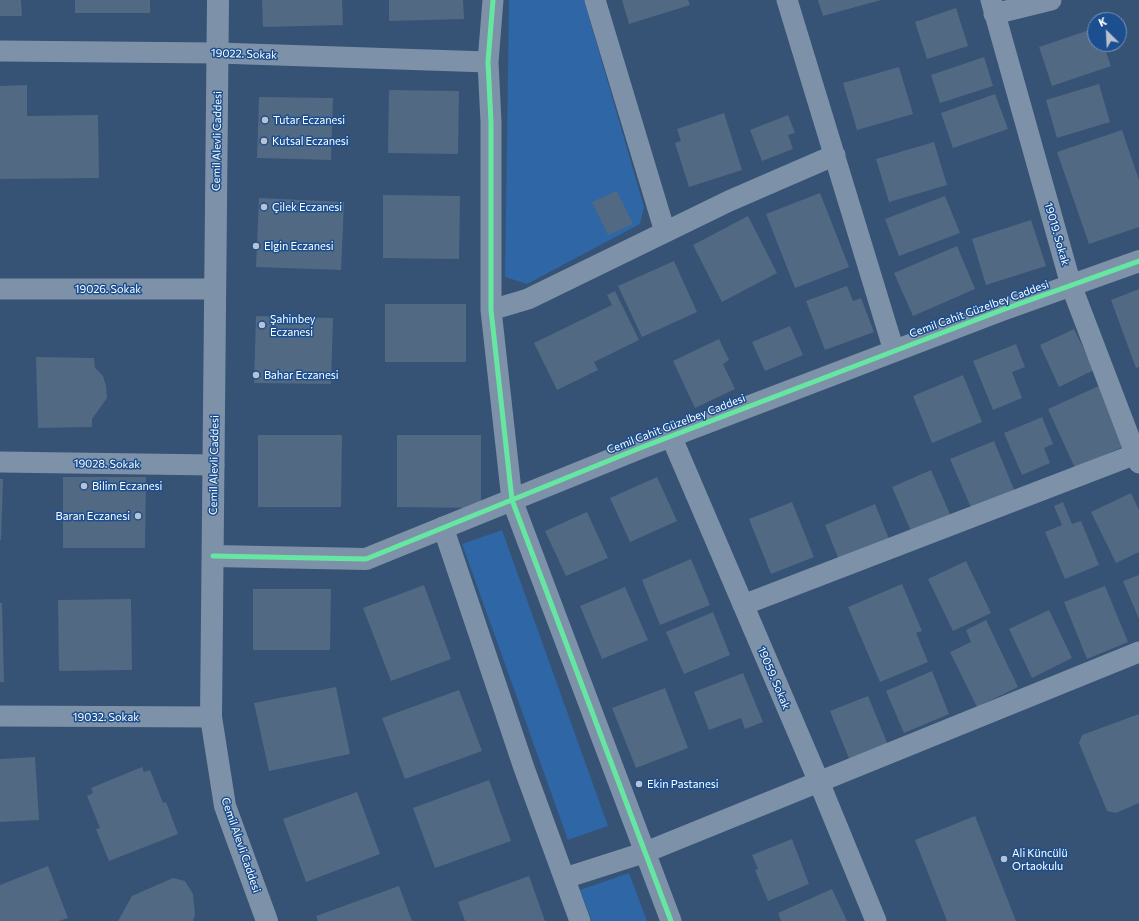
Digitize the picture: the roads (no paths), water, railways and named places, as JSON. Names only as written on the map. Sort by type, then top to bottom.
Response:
[{"type":"street","name":"Cemil Alevli Caddesi","points":[[218,0],[211,717],[225,806],[267,921]]},
{"type":"street","points":[[493,0],[488,62],[491,122],[491,310],[512,500],[671,921]]},
{"type":"street","points":[[595,0],[665,232]]},
{"type":"street","points":[[787,0],[894,351]]},
{"type":"street","points":[[992,7],[1051,0]]},
{"type":"street","name":"19019. Sokak","points":[[992,7],[1071,285],[1137,459]]},
{"type":"street","name":"19022. Sokak","points":[[0,51],[218,53],[488,62]]},
{"type":"street","points":[[491,310],[528,299],[729,201],[835,155]]},
{"type":"street","name":"Cemil Cahit Güzelbey Caddesi","points":[[213,556],[366,558],[671,436],[894,351],[1139,261]]},
{"type":"street","name":"19026. Sokak","points":[[0,289],[215,289]]},
{"type":"street","name":"19059. Sokak","points":[[671,436],[819,782],[876,921]]},
{"type":"street","points":[[743,605],[1137,459]]},
{"type":"street","name":"19028. Sokak","points":[[0,462],[214,465]]},
{"type":"street","points":[[443,527],[524,768],[566,878],[580,921]]},
{"type":"street","points":[[566,878],[646,852],[1139,652]]},
{"type":"street","name":"19032. Sokak","points":[[0,716],[211,717]]},
{"type":"place","name":"Tutar Eczanesi","points":[[265,120]]},
{"type":"place","name":"Kutsal Eczanesi","points":[[264,141]]},
{"type":"place","name":"Çilek Eczanesi","points":[[264,207]]},
{"type":"place","name":"Elgin Eczanesi","points":[[256,246]]},
{"type":"place","name":"Şahinbey Eczanesi","points":[[262,325]]},
{"type":"place","name":"Bahar Eczanesi","points":[[256,375]]},
{"type":"place","name":"Bilim Eczanesi","points":[[84,486]]},
{"type":"place","name":"Baran Eczanesi","points":[[138,516]]},
{"type":"place","name":"Ekin Pastanesi","points":[[639,784]]},
{"type":"place","name":"Ali Küncülü Ortaokulu","points":[[1004,859]]}]
